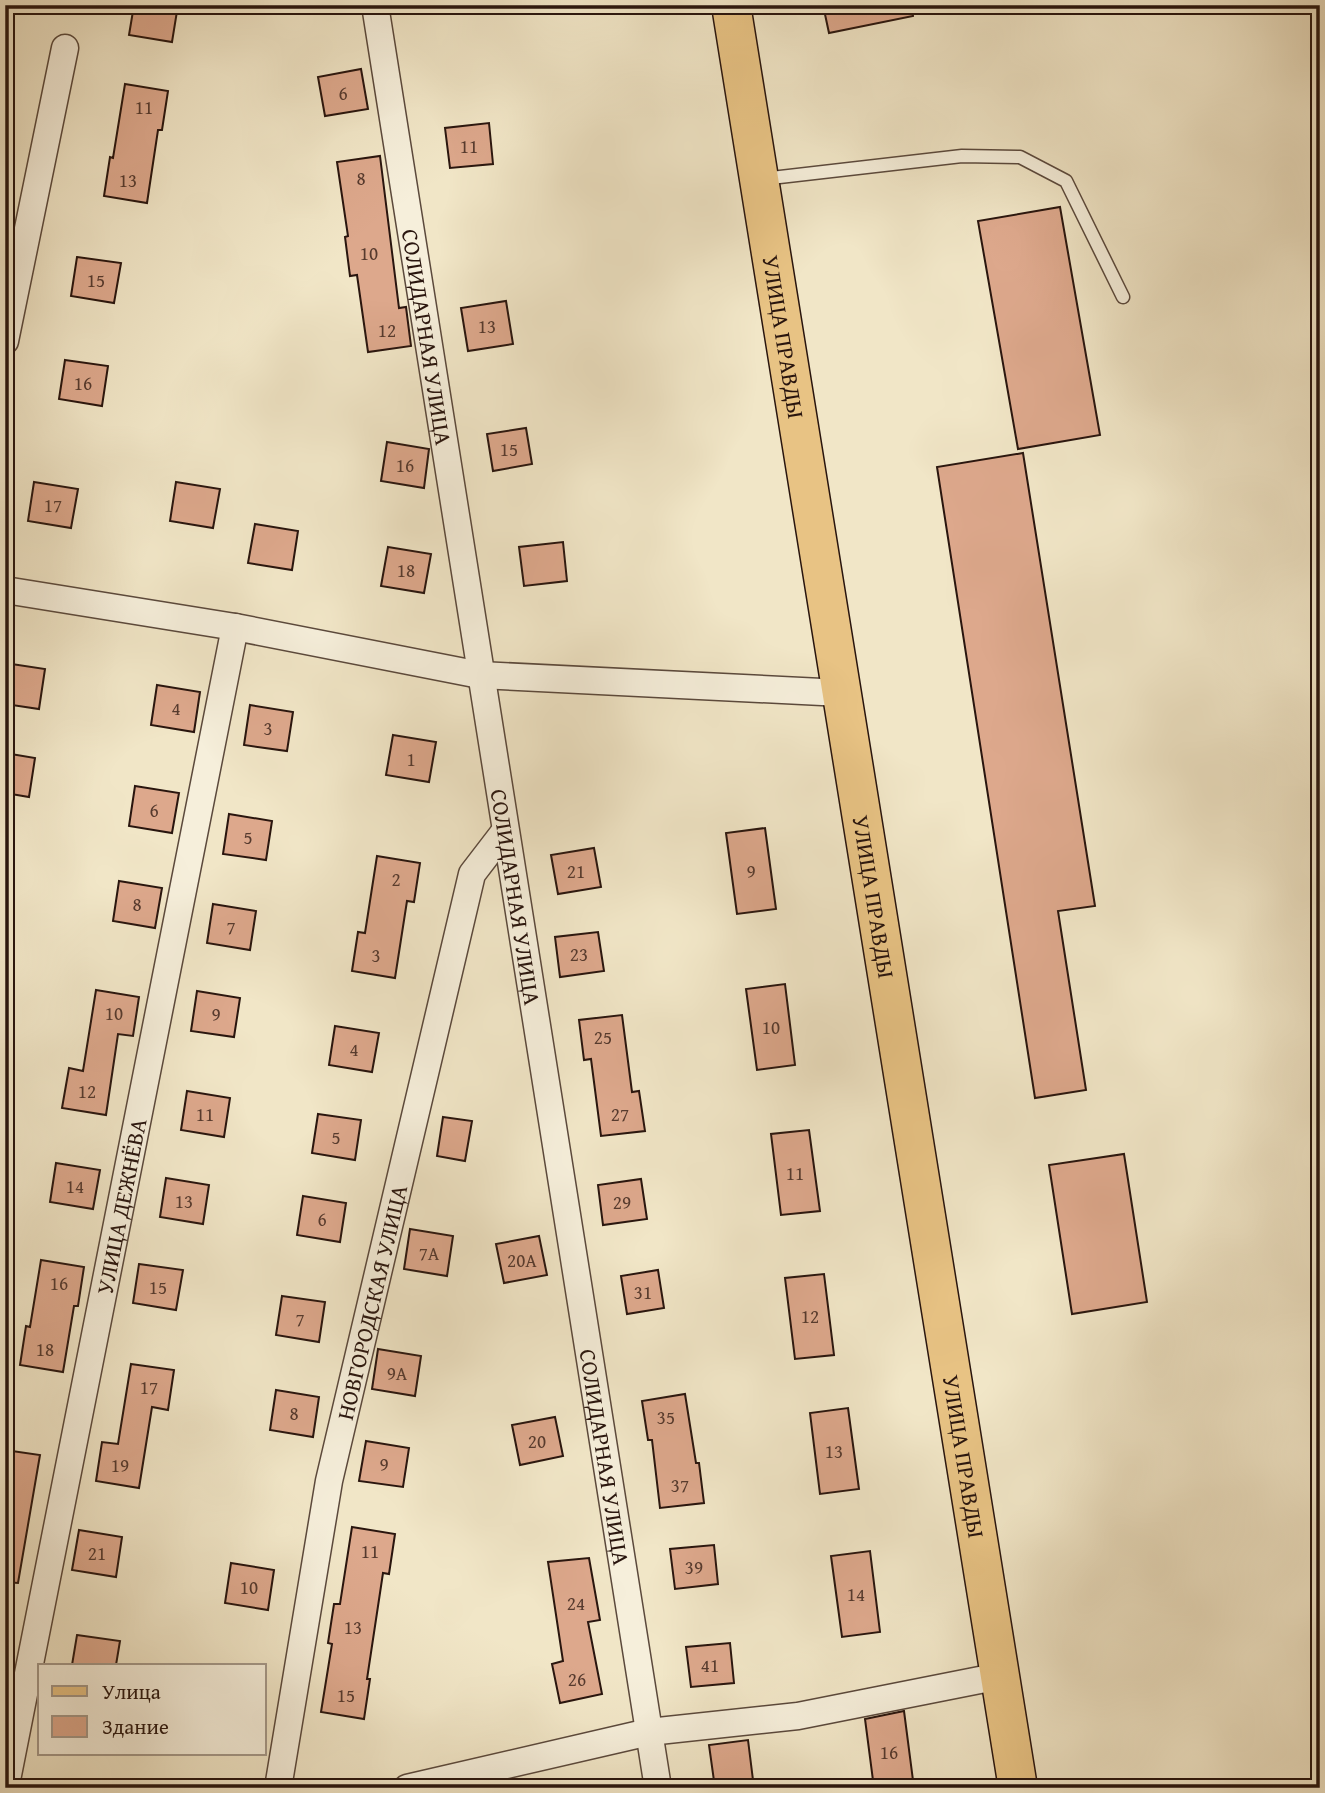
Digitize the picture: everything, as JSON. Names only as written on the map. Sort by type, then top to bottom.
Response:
[{"type":"main road","name":"УЛИЦА ПРАВДЫ","points":[[731,5],[1018,1788]]},
{"type":"street","name":"СОЛИДАРНАЯ УЛИЦА","points":[[375,5],[658,1788]]},
{"type":"street","points":[[5,341],[65,48]]},
{"type":"street","points":[[5,590],[235,627],[480,675],[842,693]]},
{"type":"street","name":"УЛИЦА ДЕЖНЁВА","points":[[6,1785],[235,627]]},
{"type":"street","name":"НОВГОРОДСКАЯ УЛИЦА","points":[[278,1788],[329,1481],[472,874],[505,831]]},
{"type":"street","points":[[407,1788],[649,1732],[798,1716],[1000,1676]]},
{"type":"street","points":[[6,1785],[22,1788]]},
{"type":"lane","points":[[759,180],[962,156],[1020,157],[1066,181],[1123,297]]},
{"type":"building","points":[[134,5],[178,5],[172,42],[129,35]]},
{"type":"building","points":[[823,5],[912,5],[913,16],[829,33]]},
{"type":"building","points":[[361,69],[368,109],[325,116],[318,77]]},
{"type":"building","points":[[125,84],[168,91],[162,130],[158,130],[147,203],[104,196]]},
{"type":"building","points":[[489,123],[493,164],[450,168],[445,128]]},
{"type":"building","points":[[380,156],[399,308],[406,307],[411,346],[368,352],[357,275],[350,276],[345,237],[348,236],[337,162]]},
{"type":"building","points":[[1060,207],[1100,435],[1018,449],[978,221]]},
{"type":"building","points":[[77,257],[121,263],[114,303],[71,296]]},
{"type":"building","points":[[506,301],[513,344],[468,351],[461,308]]},
{"type":"building","points":[[65,360],[108,366],[102,406],[59,399]]},
{"type":"building","points":[[526,428],[532,464],[493,471],[487,434]]},
{"type":"building","points":[[387,442],[429,449],[424,488],[381,481]]},
{"type":"building","points":[[1023,453],[1095,906],[1058,911],[1086,1090],[1035,1098],[937,467]]},
{"type":"building","points":[[34,482],[78,489],[71,528],[28,521]]},
{"type":"building","points":[[176,482],[220,489],[213,528],[170,521]]},
{"type":"building","points":[[255,524],[298,531],[292,570],[248,563]]},
{"type":"building","points":[[563,542],[567,581],[524,586],[519,547]]},
{"type":"building","points":[[388,547],[431,554],[424,593],[381,586]]},
{"type":"building","points":[[5,663],[45,669],[39,709],[5,704]]},
{"type":"building","points":[[157,685],[200,692],[194,732],[151,725]]},
{"type":"building","points":[[250,705],[293,712],[287,751],[244,745]]},
{"type":"building","points":[[393,735],[436,742],[429,782],[386,775]]},
{"type":"building","points":[[5,753],[35,758],[29,797],[5,793]]},
{"type":"building","points":[[135,786],[179,793],[172,833],[129,826]]},
{"type":"building","points":[[229,814],[272,821],[266,860],[223,854]]},
{"type":"building","points":[[765,828],[776,909],[737,914],[726,833]]},
{"type":"building","points":[[594,848],[601,887],[558,894],[551,855]]},
{"type":"building","points":[[377,856],[420,863],[414,902],[407,901],[395,978],[352,971],[358,932],[365,933]]},
{"type":"building","points":[[119,881],[162,888],[155,928],[113,921]]},
{"type":"building","points":[[213,904],[256,911],[250,950],[207,943]]},
{"type":"building","points":[[598,932],[604,971],[560,977],[555,937]]},
{"type":"building","points":[[785,984],[795,1065],[757,1070],[746,989]]},
{"type":"building","points":[[96,990],[139,997],[133,1036],[118,1034],[106,1115],[62,1108],[69,1068],[83,1071]]},
{"type":"building","points":[[197,991],[240,998],[234,1037],[191,1031]]},
{"type":"building","points":[[622,1015],[632,1092],[639,1091],[645,1131],[601,1136],[591,1059],[584,1060],[579,1020]]},
{"type":"building","points":[[335,1026],[379,1033],[372,1072],[329,1065]]},
{"type":"building","points":[[187,1091],[230,1098],[224,1137],[181,1130]]},
{"type":"building","points":[[318,1114],[361,1120],[355,1160],[312,1153]]},
{"type":"building","points":[[443,1117],[472,1121],[465,1161],[437,1156]]},
{"type":"building","points":[[809,1130],[820,1211],[781,1215],[771,1134]]},
{"type":"building","points":[[1124,1154],[1147,1302],[1072,1314],[1049,1165]]},
{"type":"building","points":[[56,1163],[100,1170],[93,1209],[50,1202]]},
{"type":"building","points":[[166,1178],[209,1185],[203,1224],[160,1217]]},
{"type":"building","points":[[641,1179],[647,1219],[603,1225],[598,1185]]},
{"type":"building","points":[[303,1196],[346,1203],[340,1242],[297,1235]]},
{"type":"building","points":[[410,1229],[453,1236],[447,1276],[404,1269]]},
{"type":"building","points":[[539,1236],[547,1275],[504,1283],[496,1244]]},
{"type":"building","points":[[41,1260],[84,1267],[78,1306],[74,1306],[63,1372],[20,1365],[26,1326],[30,1327]]},
{"type":"building","points":[[139,1264],[183,1270],[176,1310],[133,1303]]},
{"type":"building","points":[[658,1270],[664,1308],[627,1314],[621,1276]]},
{"type":"building","points":[[824,1274],[834,1355],[795,1359],[785,1278]]},
{"type":"building","points":[[282,1296],[325,1302],[319,1342],[276,1335]]},
{"type":"building","points":[[378,1349],[421,1356],[415,1396],[372,1389]]},
{"type":"building","points":[[131,1364],[174,1370],[168,1410],[152,1407],[139,1488],[96,1481],[102,1442],[118,1444]]},
{"type":"building","points":[[276,1390],[319,1397],[313,1437],[270,1430]]},
{"type":"building","points":[[685,1394],[704,1503],[660,1508],[652,1440],[648,1440],[642,1401]]},
{"type":"building","points":[[848,1408],[859,1489],[820,1494],[810,1413]]},
{"type":"building","points":[[555,1417],[563,1456],[520,1465],[512,1425]]},
{"type":"building","points":[[366,1441],[409,1448],[403,1487],[359,1481]]},
{"type":"building","points":[[5,1450],[40,1455],[18,1583],[5,1582]]},
{"type":"building","points":[[352,1527],[395,1534],[389,1574],[383,1573],[367,1679],[370,1679],[364,1719],[321,1712],[332,1644],[328,1643],[334,1604],[340,1604]]},
{"type":"building","points":[[79,1530],[122,1537],[116,1577],[72,1570]]},
{"type":"building","points":[[714,1545],[718,1584],[675,1589],[670,1549]]},
{"type":"building","points":[[870,1551],[880,1632],[842,1637],[831,1556]]},
{"type":"building","points":[[589,1558],[600,1620],[588,1622],[602,1694],[560,1703],[552,1664],[563,1661],[548,1562]]},
{"type":"building","points":[[231,1563],[274,1570],[268,1610],[225,1603]]},
{"type":"building","points":[[77,1635],[120,1641],[116,1664],[72,1664]]},
{"type":"building","points":[[730,1643],[734,1683],[691,1687],[686,1647]]},
{"type":"building","points":[[904,1711],[914,1788],[874,1788],[865,1719]]},
{"type":"building","points":[[748,1740],[754,1788],[715,1788],[709,1745]]}]
